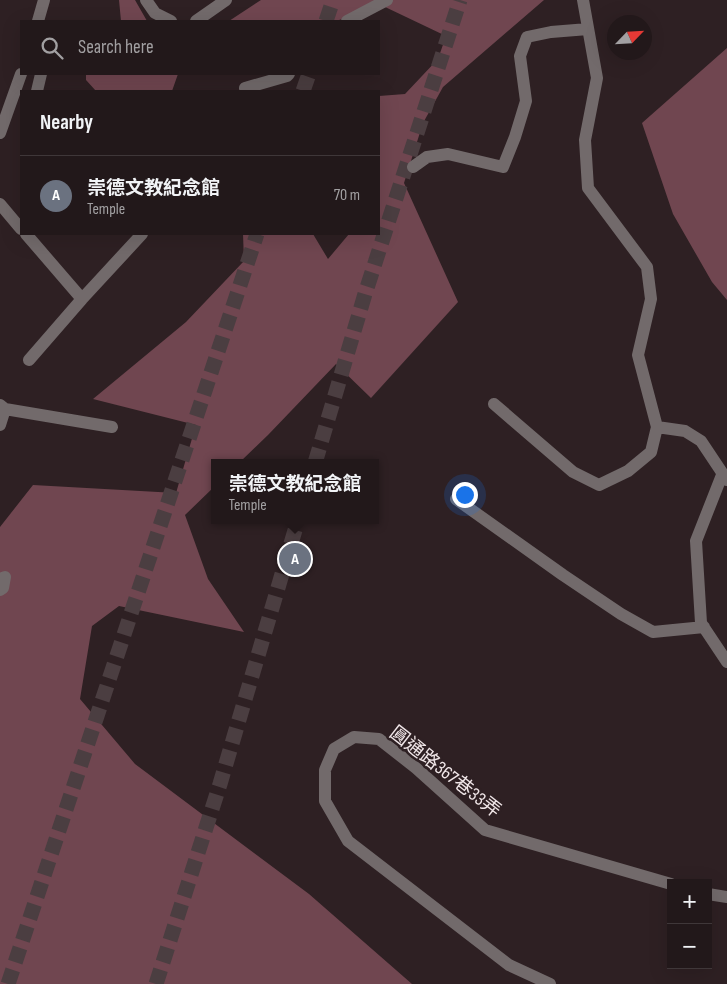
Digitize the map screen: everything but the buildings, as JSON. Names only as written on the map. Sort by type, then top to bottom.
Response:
[{"type":"street","points":[[38,20],[44,0]]},
{"type":"street","points":[[146,0],[155,13],[169,20]]},
{"type":"street","points":[[197,20],[226,0]]},
{"type":"street","points":[[350,20],[387,0]]},
{"type":"street","points":[[494,404],[573,472],[600,485],[628,471],[651,452],[657,426],[638,355],[651,299],[647,267],[588,188],[585,140],[597,78],[583,0]]},
{"type":"street","points":[[413,167],[427,157],[448,154],[503,167],[526,101],[520,56],[527,37],[551,32],[588,29]]},
{"type":"street","points":[[0,133],[21,75]]},
{"type":"street","points":[[37,90],[41,75]]},
{"type":"street","points":[[245,88],[288,75]]},
{"type":"street","points":[[0,204],[20,228]]},
{"type":"street","points":[[27,235],[82,299]]},
{"type":"street","points":[[29,360],[141,235]]},
{"type":"street","points":[[0,426],[3,407],[112,427]]},
{"type":"street","points":[[657,426],[685,431],[701,441],[724,478],[696,541],[701,623],[727,662]]},
{"type":"street","points":[[456,499],[620,614],[653,632],[704,627]]},
{"type":"street","points":[[0,579],[5,577],[0,590]]},
{"type":"street","name":"圓通路367巷33弄","points":[[550,984],[509,966],[348,841],[325,801],[325,770],[334,749],[354,737],[379,738],[416,768],[485,830],[667,883]]},
{"type":"street","points":[[712,895],[727,897]]},
{"type":"shaded area","points":[[119,0],[135,0],[146,20],[121,20]]},
{"type":"shaded area","points":[[261,0],[544,0],[443,87],[423,123],[404,183],[458,302],[371,398],[336,364],[243,459],[211,459],[211,490],[185,515],[208,579],[244,632],[119,606],[92,626],[80,699],[135,764],[309,894],[412,984],[0,984],[0,527],[33,485],[176,493],[196,425],[93,399],[186,322],[244,261],[243,235],[314,235],[328,259],[348,235],[380,235],[380,96],[405,94],[438,59],[446,36],[383,6],[339,20],[231,20]]},
{"type":"shaded area","points":[[727,48],[727,300],[712,282],[673,214],[642,123]]},
{"type":"shaded area","points":[[86,75],[178,75],[172,90],[95,90],[86,80]]},
{"type":"tunnel","points":[[326,20],[333,0]]},
{"type":"tunnel","points":[[316,459],[365,294],[460,0]]},
{"type":"tunnel","points":[[303,90],[309,75]]},
{"type":"tunnel","points":[[8,984],[257,235]]},
{"type":"tunnel","points":[[156,984],[220,784],[297,524]]},
{"type":"place","name":"崇德文教紀念館","points":[[295,559]]}]
